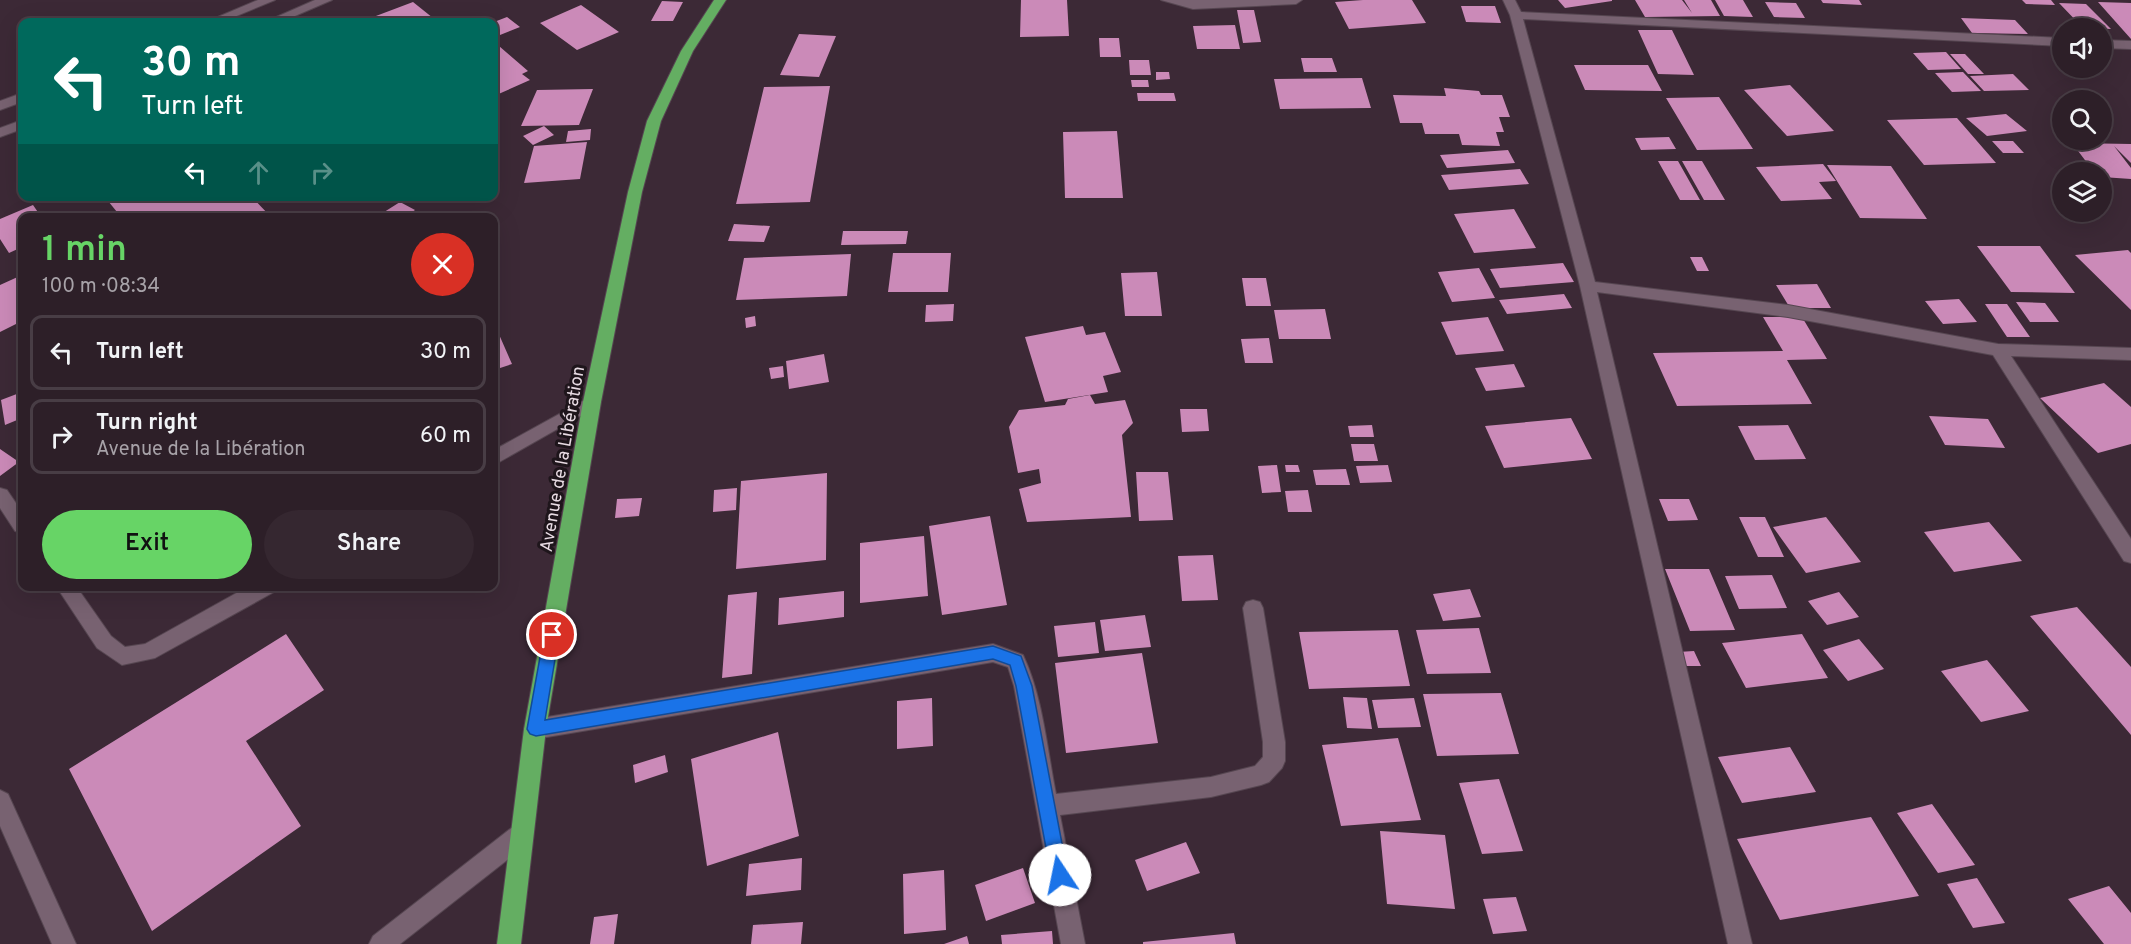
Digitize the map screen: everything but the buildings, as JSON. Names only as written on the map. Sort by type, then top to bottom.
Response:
[{"type":"highway","name":"Avenue de la Libération","points":[[508,944],[536,729],[592,402],[635,192],[654,121],[687,51],[720,0]]},
{"type":"street","points":[[222,18],[269,0]]},
{"type":"street","points":[[1167,0],[1193,2],[1296,0]]},
{"type":"street","points":[[1509,0],[1516,15],[1588,286],[1740,944]]},
{"type":"street","points":[[280,18],[316,2]]},
{"type":"street","points":[[1516,15],[2052,42]]},
{"type":"street","points":[[2112,44],[2131,45]]},
{"type":"street","points":[[0,106],[18,99]]},
{"type":"street","points":[[0,134],[18,126]]},
{"type":"street","points":[[1588,286],[1788,312],[1998,350],[2131,354]]},
{"type":"street","points":[[1998,350],[2131,555]]},
{"type":"street","points":[[498,456],[592,402]]},
{"type":"street","points":[[1,495],[18,520]]},
{"type":"street","points":[[68,591],[104,642],[122,656],[148,652],[258,591]]},
{"type":"street","points":[[1046,806],[1211,787],[1261,775],[1274,761],[1274,742],[1253,608]]},
{"type":"street","points":[[536,729],[993,653],[1016,661],[1024,686],[1073,944]]},
{"type":"street","points":[[0,801],[64,944]]},
{"type":"street","points":[[381,944],[522,834]]},
{"type":"route","points":[[552,635],[536,729],[993,653],[1016,661],[1024,686],[1060,875]]}]
